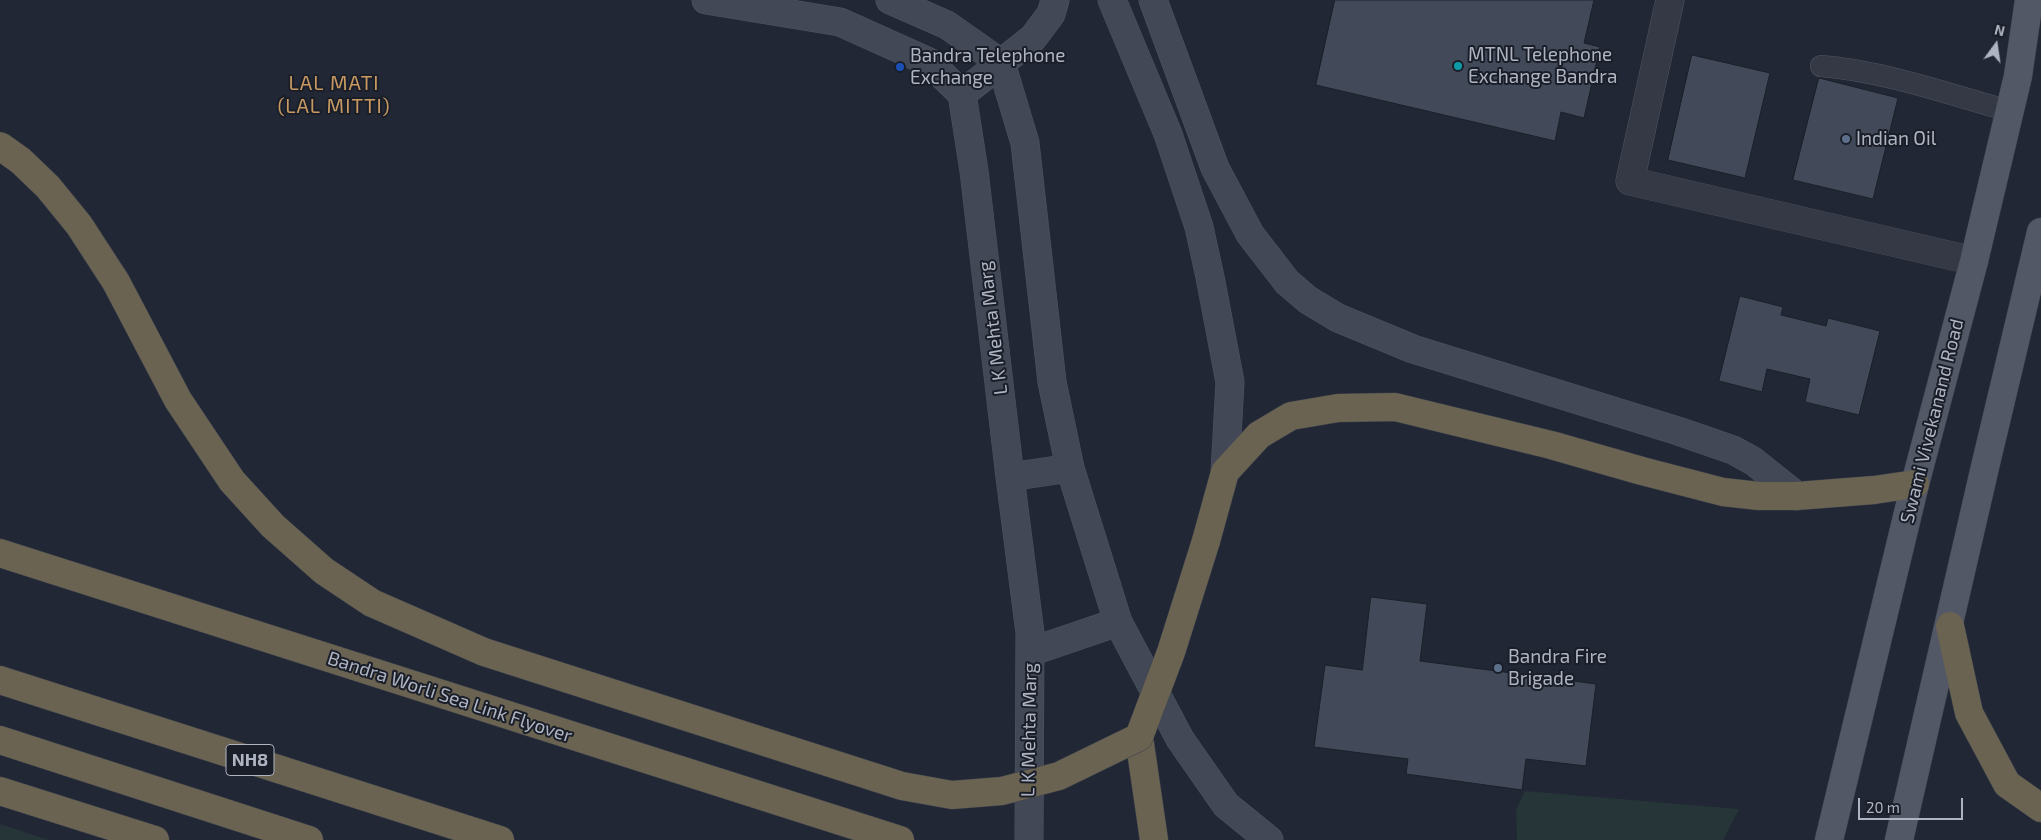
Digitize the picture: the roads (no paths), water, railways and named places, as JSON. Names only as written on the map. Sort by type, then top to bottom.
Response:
[{"type":"highway","points":[[0,146],[20,161],[48,187],[79,226],[116,282],[178,400],[232,481],[273,526],[324,571],[372,603],[484,652],[902,786],[952,795],[1002,791],[1059,776],[1139,737]]},
{"type":"highway","points":[[1154,840],[1139,737],[1171,652],[1226,472],[1259,435],[1291,416],[1338,408],[1395,407],[1551,445],[1723,492],[1759,496],[1798,496],[1874,490],[1915,484]]},
{"type":"highway","name":"Bandra Worli Sea Link Flyover","points":[[0,553],[900,840]]},
{"type":"highway","points":[[1950,626],[1969,713],[2007,784],[2038,803]]},
{"type":"highway","name":"NH8","points":[[0,680],[500,840]]},
{"type":"highway","points":[[0,740],[309,840]]},
{"type":"highway","points":[[0,790],[155,840]]},
{"type":"main road","points":[[706,0],[840,22],[929,62],[962,94],[1043,27],[1051,14],[1055,0]]},
{"type":"main road","points":[[890,0],[947,25],[1001,63],[1026,143],[1052,382],[1070,468],[1118,622],[1180,739],[1226,805],[1268,840]]},
{"type":"main road","points":[[1112,0],[1168,134],[1199,227],[1230,382],[1226,472]]},
{"type":"main road","points":[[1153,0],[1215,168],[1250,234],[1287,282],[1308,300],[1338,318],[1413,349],[1678,431],[1733,450],[1753,461],[1798,496]]},
{"type":"main road","name":"Swami Vivekanand Road","points":[[1829,840],[1915,484],[1974,261],[2010,111],[2018,76],[2029,0]]},
{"type":"main road","name":"L K Mehta Marg","points":[[962,94],[976,181],[1030,633],[1029,840]]},
{"type":"main road","points":[[1899,840],[2041,232]]},
{"type":"main road","points":[[1010,477],[1070,468]]},
{"type":"main road","points":[[1030,652],[1118,622]]},
{"type":"street","points":[[1670,0],[1630,181],[1974,261]]},
{"type":"lane","points":[[1821,66],[1841,68],[1896,80],[2010,111]]},
{"type":"place","name":"MTNL Telephone Exchange Bandra","points":[[1458,66]]},
{"type":"place","name":"Bandra Telephone Exchange","points":[[900,67]]},
{"type":"place","name":"Indian Oil","points":[[1846,139]]},
{"type":"place","name":"Bandra Fire Brigade","points":[[1498,668]]},
{"type":"district","name":"LAL MATI (LAL MITTI)","points":[[334,94]]}]
